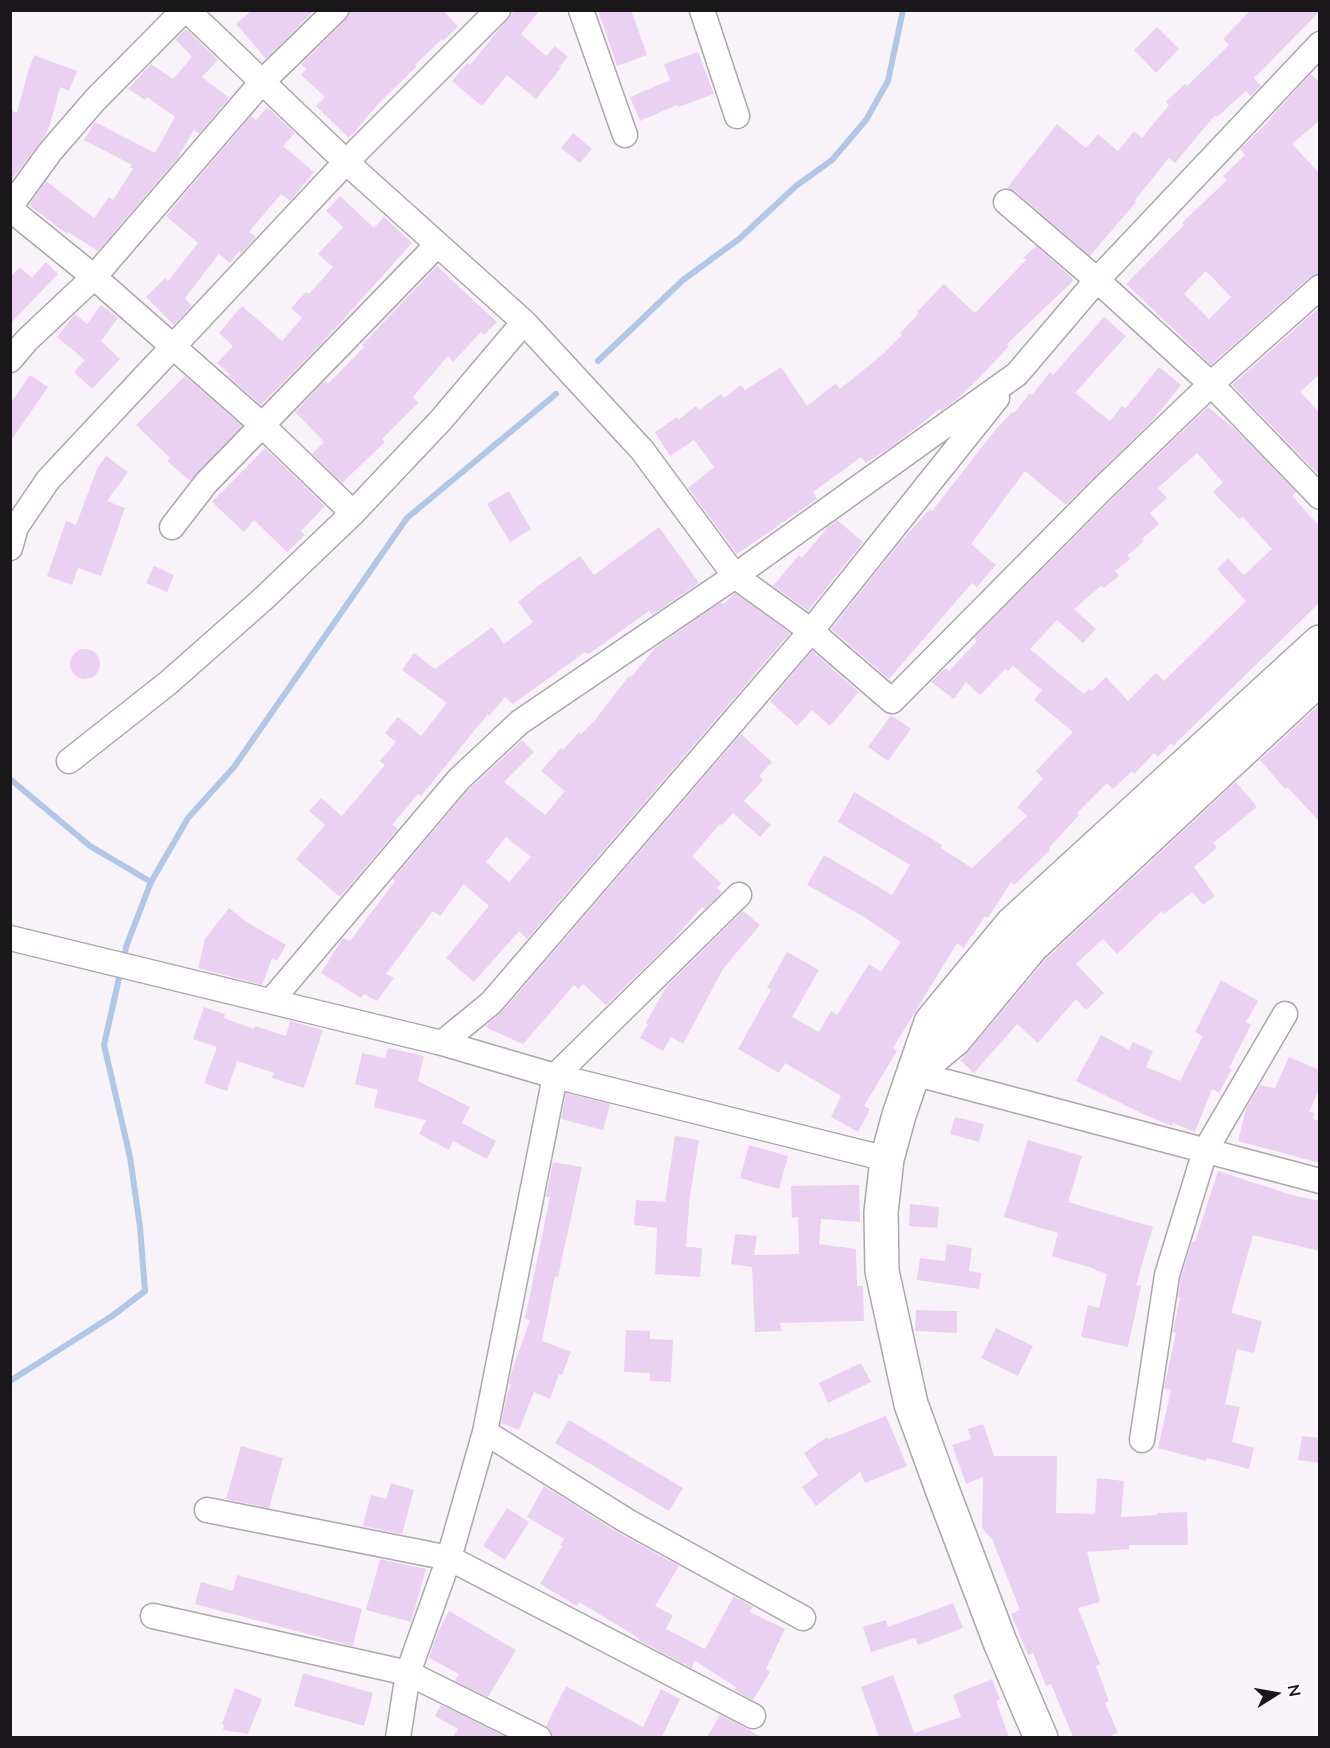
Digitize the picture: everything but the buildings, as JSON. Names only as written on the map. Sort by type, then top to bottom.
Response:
[{"type":"main road","points":[[1041,1737],[1000,1642],[912,1404],[882,1271],[880,1212],[887,1159],[913,1073],[955,1038],[1032,946],[1320,642]]},
{"type":"main road","points":[[1177,791],[1320,678]]},
{"type":"street","points":[[353,513],[262,425],[94,277],[10,208],[50,152],[94,100],[185,10],[346,162],[524,322],[642,450],[735,576],[811,631],[892,701],[1102,488],[1211,384],[1320,287]]},
{"type":"street","points":[[10,360],[27,340],[94,277],[262,82],[336,10]]},
{"type":"street","points":[[10,548],[16,527],[48,480],[172,345],[346,162],[498,10]]},
{"type":"street","points":[[581,10],[625,135]]},
{"type":"street","points":[[702,10],[737,116]]},
{"type":"street","points":[[442,1043],[491,1003],[811,631],[1017,374],[1097,280],[1320,44]]},
{"type":"street","points":[[1006,202],[1097,280],[1211,384],[1320,496]]},
{"type":"street","points":[[172,527],[206,483],[437,245]]},
{"type":"street","points":[[69,760],[168,683],[262,600],[353,513],[441,420],[524,322]]},
{"type":"street","points":[[271,1001],[459,779],[520,722],[735,576],[1017,374]]},
{"type":"street","points":[[398,1737],[408,1673],[449,1558],[485,1432],[555,1076],[739,895]]},
{"type":"street","points":[[10,938],[442,1043],[555,1076],[887,1159]]},
{"type":"street","points":[[1142,1440],[1167,1275],[1204,1151],[1285,1014]]},
{"type":"street","points":[[913,1073],[1320,1181]]},
{"type":"street","points":[[485,1432],[627,1521],[803,1618]]},
{"type":"street","points":[[207,1510],[449,1558],[753,1716]]},
{"type":"street","points":[[153,1616],[408,1673],[539,1737]]},
{"type":"waterway","points":[[598,361],[683,280],[739,239],[796,186],[832,160],[866,120],[888,81],[903,10]]},
{"type":"waterway","points":[[124,959],[126,947],[151,882],[188,818],[234,767],[407,518],[556,394]]},
{"type":"waterway","points":[[10,779],[90,846],[151,882]]},
{"type":"waterway","points":[[10,1381],[112,1316],[145,1291],[140,1227],[130,1157],[104,1045],[121,969]]}]
